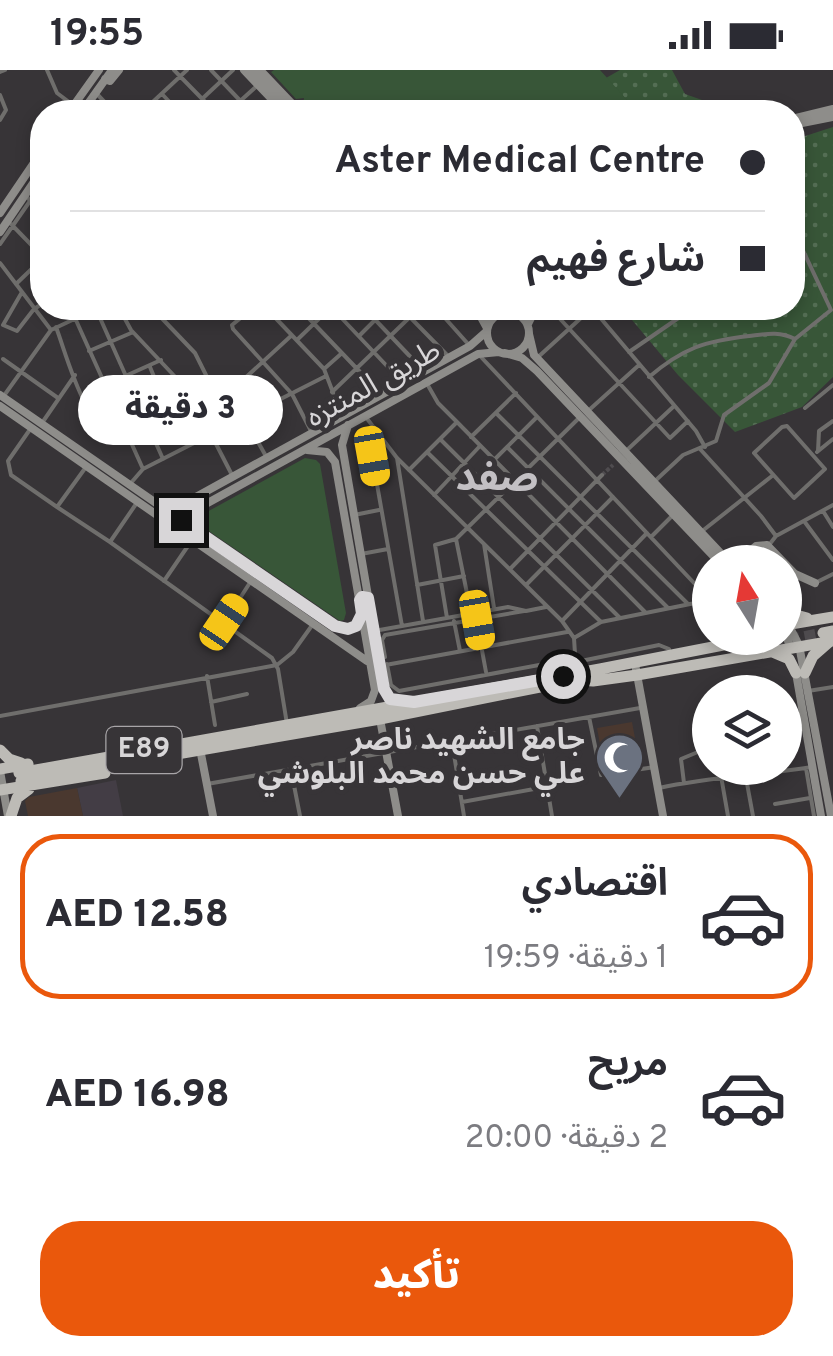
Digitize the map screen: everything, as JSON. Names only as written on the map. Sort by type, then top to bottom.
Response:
[{"type":"highway","points":[[802,630],[828,629]]},
{"type":"highway","points":[[802,630],[828,629]]},
{"type":"highway","points":[[802,630],[828,629]]},
{"type":"highway","points":[[783,655],[800,673],[828,629]]},
{"type":"highway","points":[[634,669],[659,649],[692,643]]},
{"type":"highway","points":[[600,669],[634,669],[707,655]]},
{"type":"highway","name":"E89","points":[[600,669],[269,727],[20,777],[380,719],[634,669]]},
{"type":"highway","points":[[0,770],[250,726],[269,727]]},
{"type":"highway","points":[[2,791],[201,754],[231,744]]},
{"type":"highway","points":[[0,750],[14,762],[30,764]]},
{"type":"highway","points":[[10,816],[17,798],[38,786]]},
{"type":"street","points":[[47,70],[64,100]]},
{"type":"street","points":[[78,100],[99,70]]},
{"type":"street","points":[[92,100],[115,70]]},
{"type":"street","points":[[174,70],[202,99],[233,70]]},
{"type":"street","points":[[156,100],[187,70]]},
{"type":"street","points":[[211,70],[239,100]]},
{"type":"street","points":[[244,70],[263,76],[275,100]]},
{"type":"street","points":[[252,70],[288,100]]},
{"type":"street","points":[[241,100],[263,76]]},
{"type":"street","points":[[96,93],[103,100]]},
{"type":"street","points":[[162,94],[168,100]]},
{"type":"street","points":[[0,95],[6,110],[0,120]]},
{"type":"street","points":[[805,120],[832,115]]},
{"type":"street","points":[[0,213],[30,169]]},
{"type":"street","points":[[0,244],[30,190]]},
{"type":"street","points":[[0,232],[10,223]]},
{"type":"street","points":[[10,223],[30,245]]},
{"type":"street","points":[[654,482],[683,455],[719,436],[724,415],[769,383],[795,339],[831,310],[805,255]]},
{"type":"street","points":[[0,263],[30,303]]},
{"type":"street","points":[[16,284],[30,270]]},
{"type":"street","points":[[22,292],[3,325],[17,331],[30,313]]},
{"type":"street","points":[[45,320],[53,329],[91,416],[102,430],[116,438],[127,435],[226,385],[267,458]]},
{"type":"street","points":[[1,399],[53,329],[71,320]]},
{"type":"street","points":[[76,320],[143,470]]},
{"type":"street","points":[[102,320],[163,459]]},
{"type":"street","points":[[126,320],[195,400],[234,477]]},
{"type":"street","points":[[163,320],[194,354],[214,391]]},
{"type":"street","points":[[239,320],[232,327],[292,394],[312,433]]},
{"type":"street","points":[[277,320],[324,369],[342,416]]},
{"type":"street","points":[[311,320],[382,394]]},
{"type":"street","points":[[231,391],[317,320]]},
{"type":"street","points":[[343,320],[403,382]]},
{"type":"street","points":[[360,336],[376,320],[424,371]]},
{"type":"street","points":[[332,392],[390,336],[400,320]]},
{"type":"street","points":[[414,320],[448,358]]},
{"type":"street","points":[[447,320],[470,346]]},
{"type":"street","points":[[482,320],[491,345],[528,362],[584,414]]},
{"type":"street","points":[[487,330],[491,320]]},
{"type":"street","points":[[523,320],[537,358],[619,458],[702,545]]},
{"type":"street","points":[[502,353],[522,349],[532,320]]},
{"type":"street","points":[[561,320],[670,438],[688,422]]},
{"type":"street","points":[[537,358],[579,320]]},
{"type":"street","points":[[602,320],[776,536]]},
{"type":"street","points":[[629,352],[676,320]]},
{"type":"street","name":"طريق المنتزه","points":[[215,493],[234,477],[470,346],[487,330]]},
{"type":"street","points":[[90,351],[133,332]]},
{"type":"street","points":[[649,377],[671,358],[707,341],[777,333],[795,339]]},
{"type":"street","points":[[324,369],[342,353]]},
{"type":"street","name":"طريق المنتزه","points":[[162,507],[215,493],[478,354],[502,353]]},
{"type":"street","points":[[478,354],[599,477],[692,581]]},
{"type":"street","points":[[3,359],[58,398]]},
{"type":"street","points":[[82,395],[161,360]]},
{"type":"street","points":[[150,365],[169,413]]},
{"type":"street","points":[[460,650],[435,545],[456,539],[639,365]]},
{"type":"street","points":[[42,423],[75,375]]},
{"type":"street","points":[[130,484],[143,470],[326,376]]},
{"type":"street","points":[[426,382],[438,403],[646,613]]},
{"type":"street","points":[[805,408],[833,386]]},
{"type":"street","points":[[471,436],[516,393]]},
{"type":"street","points":[[1,399],[42,423],[138,502],[312,624],[381,663],[568,631]]},
{"type":"street","points":[[1,399],[31,428],[94,468],[130,484],[335,626],[353,628],[362,614],[364,600],[361,554],[342,445],[349,424]]},
{"type":"street","points":[[619,458],[674,406]]},
{"type":"street","points":[[496,413],[688,604]]},
{"type":"street","points":[[364,416],[380,441],[562,622],[574,638],[572,656]]},
{"type":"street","points":[[494,460],[537,417]]},
{"type":"street","points":[[816,453],[819,430],[833,421]]},
{"type":"street","points":[[409,470],[457,422]]},
{"type":"street","points":[[783,426],[789,427],[816,453],[825,471],[797,498],[790,497],[754,453],[783,426]]},
{"type":"street","points":[[31,428],[7,468],[266,653],[277,665],[287,724]]},
{"type":"street","points":[[816,453],[833,439]]},
{"type":"street","points":[[440,440],[620,618]]},
{"type":"street","points":[[380,441],[372,456],[402,626]]},
{"type":"street","points":[[434,495],[480,446]]},
{"type":"street","points":[[507,447],[668,608]]},
{"type":"street","points":[[302,450],[321,450],[335,462],[388,697],[420,700],[448,682]]},
{"type":"street","points":[[427,452],[601,622]]},
{"type":"street","points":[[397,458],[423,622]]},
{"type":"street","points":[[619,458],[654,482],[713,545]]},
{"type":"street","points":[[58,506],[94,468]]},
{"type":"street","points":[[701,532],[772,476]]},
{"type":"street","points":[[510,569],[599,477]]},
{"type":"street","points":[[204,548],[212,547],[194,516],[215,493]]},
{"type":"street","points":[[526,585],[613,496]]},
{"type":"street","points":[[110,542],[138,502]]},
{"type":"street","points":[[770,545],[776,536],[833,505]]},
{"type":"street","points":[[354,515],[382,510]]},
{"type":"street","points":[[822,511],[833,527]]},
{"type":"street","points":[[562,622],[632,548],[674,514]]},
{"type":"street","points":[[804,521],[833,560]]},
{"type":"street","points":[[456,539],[486,674]]},
{"type":"street","points":[[164,581],[192,540]]},
{"type":"street","points":[[484,544],[494,610]]},
{"type":"street","points":[[361,554],[388,549]]},
{"type":"street","points":[[802,577],[815,583],[833,574]]},
{"type":"street","points":[[417,585],[464,576]]},
{"type":"street","points":[[224,622],[251,581]]},
{"type":"street","points":[[574,638],[601,622],[692,603]]},
{"type":"street","points":[[374,631],[423,622],[477,620],[547,606]]},
{"type":"street","points":[[346,713],[373,699],[384,635],[473,613],[510,607],[526,611]]},
{"type":"street","points":[[362,614],[396,690],[572,656],[600,669]]},
{"type":"street","points":[[2,715],[277,665],[293,652],[312,624]]},
{"type":"street","points":[[581,660],[659,649]]},
{"type":"street","points":[[257,667],[266,663],[266,653]]},
{"type":"street","points":[[795,655],[831,816]]},
{"type":"street","points":[[634,669],[663,816]]},
{"type":"street","points":[[800,673],[806,698],[811,798],[818,816]]},
{"type":"street","points":[[206,676],[215,725]]},
{"type":"street","points":[[806,698],[833,686]]},
{"type":"street","points":[[211,702],[248,694]]},
{"type":"street","points":[[206,784],[644,707]]},
{"type":"street","points":[[589,717],[601,775],[655,766]]},
{"type":"street","points":[[380,719],[398,816]]},
{"type":"street","points":[[537,726],[552,816]]},
{"type":"street","points":[[452,742],[464,816]]},
{"type":"street","points":[[201,754],[212,816]]},
{"type":"street","points":[[684,783],[680,759],[692,754]]},
{"type":"street","points":[[802,768],[810,767]]},
{"type":"street","points":[[810,767],[823,804],[829,804]]},
{"type":"street","points":[[0,770],[10,816]]},
{"type":"street","points":[[291,770],[300,816]]},
{"type":"street","points":[[815,780],[818,816]]},
{"type":"street","points":[[659,788],[692,781]]},
{"type":"street","points":[[723,785],[728,816]]},
{"type":"street","points":[[749,785],[753,816]]},
{"type":"street","points":[[462,802],[547,786]]},
{"type":"street","points":[[775,804],[811,798]]},
{"type":"shaded area","points":[[632,722],[640,765],[605,772],[597,728]]},
{"type":"shaded area","points":[[116,780],[123,816],[83,816],[77,788]]},
{"type":"shaded area","points":[[77,788],[83,816],[28,816],[25,801],[29,797]]},
{"type":"green space","points":[[600,70],[627,100],[304,100],[296,99],[271,72]]},
{"type":"green space","points":[[620,70],[672,70],[685,94],[702,100],[627,100],[606,78]]},
{"type":"green space","points":[[833,127],[833,377],[802,407],[735,432],[678,375],[632,320],[805,320],[805,136]]},
{"type":"green space","points":[[305,458],[320,464],[346,613],[340,621],[201,522],[205,513]]},
{"type":"tunnel","points":[[602,475],[613,465]]},
{"type":"tunnel","points":[[802,637],[823,633]]},
{"type":"place","name":"جامع الشهيد ناصر علي حسن محمد البلوشي","points":[[620,800]]},
{"type":"district","name":"صفد","points":[[497,480]]},
{"type":"route","points":[[181,520],[342,629],[356,626],[362,614],[360,600],[366,596],[384,689],[390,699],[414,702],[563,676]]}]
